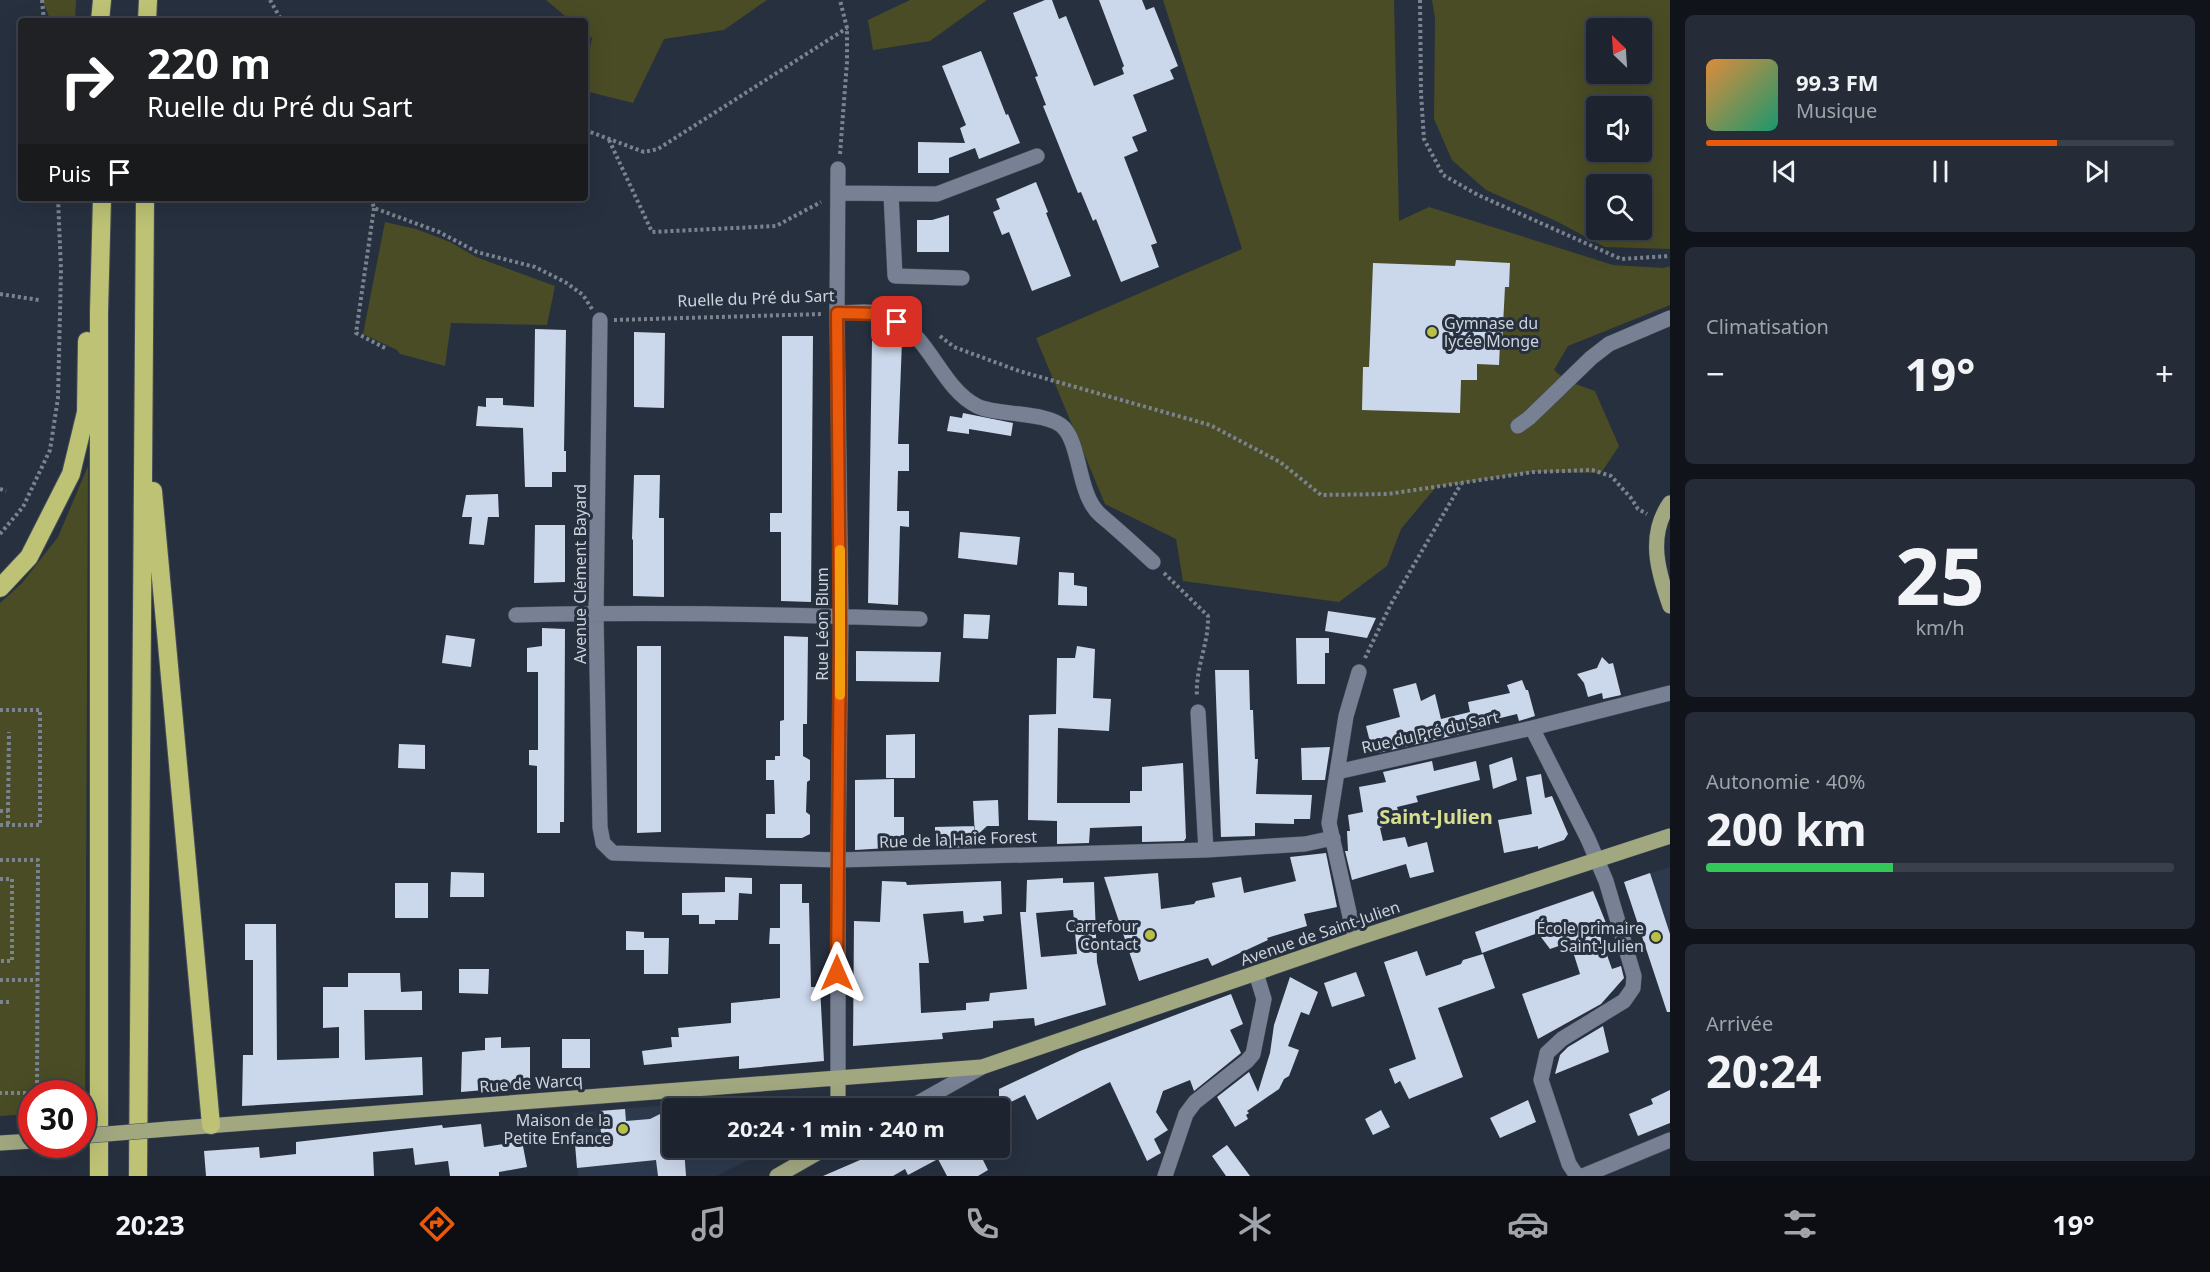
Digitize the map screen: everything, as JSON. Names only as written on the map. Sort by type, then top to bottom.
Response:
[{"type":"highway","points":[[102,18],[103,0]]},
{"type":"highway","points":[[147,18],[148,0]]},
{"type":"highway","points":[[0,588],[29,557],[71,474],[84,422],[90,201]]},
{"type":"highway","points":[[99,1176],[99,336],[102,201]]},
{"type":"highway","points":[[138,1176],[145,201]]},
{"type":"highway","points":[[144,297],[154,505],[211,1125]]},
{"type":"main road","points":[[1670,504],[1660,521],[1655,536],[1661,581],[1670,606]]},
{"type":"main road","name":"Avenue de Saint-Julien","points":[[982,1068],[1355,939],[1670,836]]},
{"type":"main road","name":"Rue de Warcq","points":[[96,1135],[982,1068]]},
{"type":"main road","points":[[838,1078],[838,1098]]},
{"type":"main road","points":[[0,1143],[18,1142]]},
{"type":"main road","points":[[777,1176],[810,1158]]},
{"type":"street","points":[[838,193],[937,194],[1037,156]]},
{"type":"street","name":"Rue Léon Blum","points":[[838,169],[840,616],[838,1078]]},
{"type":"street","points":[[891,194],[895,276],[962,278]]},
{"type":"street","name":"Ruelle du Pré du Sart","points":[[837,313],[882,314],[922,341],[961,395],[978,406],[1045,418],[1064,428],[1073,446],[1083,483],[1095,509],[1153,562]]},
{"type":"street","points":[[1518,426],[1609,344],[1670,318]]},
{"type":"street","name":"Avenue Clément Bayard","points":[[600,320],[596,614],[600,827]]},
{"type":"street","points":[[516,615],[840,616],[920,619]]},
{"type":"street","name":"Rue du Pré du Sart","points":[[1355,939],[1329,823],[1346,716],[1359,672]]},
{"type":"street","name":"Rue du Pré du Sart","points":[[1337,772],[1532,728],[1670,693]]},
{"type":"street","points":[[1198,712],[1206,850]]},
{"type":"street","points":[[1532,728],[1588,839],[1606,881],[1634,976],[1634,988],[1624,1001],[1562,1039],[1547,1053],[1541,1080],[1569,1164],[1577,1176]]},
{"type":"street","name":"Rue de la Haie Forest","points":[[600,827],[603,843],[614,853],[838,860],[1206,850],[1305,844],[1333,838]]},
{"type":"street","points":[[1165,1176],[1186,1114],[1195,1102],[1253,1054],[1264,999],[1256,973]]},
{"type":"street","points":[[927,1098],[982,1068]]},
{"type":"street","points":[[1583,1176],[1670,1140]]},
{"type":"path","points":[[42,0],[44,18]]},
{"type":"path","points":[[270,0],[280,18]]},
{"type":"path","points":[[838,169],[847,63],[847,28],[840,0]]},
{"type":"path","points":[[1420,0],[1424,138],[1443,175],[1478,195],[1621,259],[1670,256]]},
{"type":"path","points":[[588,131],[644,152],[658,149],[847,28]]},
{"type":"path","points":[[609,139],[652,232],[776,226],[838,193]]},
{"type":"path","points":[[0,534],[23,507],[51,450],[58,398],[61,270],[58,201]]},
{"type":"path","points":[[372,201],[374,208],[356,333],[387,349]]},
{"type":"path","points":[[374,208],[439,232],[477,252],[535,267],[565,282],[583,295],[600,320]]},
{"type":"path","points":[[0,294],[39,300]]},
{"type":"path","name":"Ruelle du Pré du Sart","points":[[600,320],[837,313]]},
{"type":"path","points":[[937,334],[954,347],[1019,371],[1210,425],[1280,462],[1321,495],[1388,495],[1533,472],[1592,470],[1611,476],[1638,509],[1660,521]]},
{"type":"path","points":[[1359,672],[1372,640],[1391,604],[1461,483]]},
{"type":"path","points":[[0,489],[6,491]]},
{"type":"path","points":[[1153,562],[1208,616],[1209,631],[1196,688],[1198,712]]},
{"type":"path","points":[[0,710],[40,710],[40,825],[0,825]]},
{"type":"path","points":[[8,825],[9,732]]},
{"type":"path","points":[[0,811],[8,811]]},
{"type":"path","points":[[0,860],[38,860],[37,1093],[0,1092]]},
{"type":"path","points":[[0,879],[12,879],[12,961],[0,961]]},
{"type":"path","points":[[0,980],[37,980]]},
{"type":"path","points":[[0,1002],[10,1002]]},
{"type":"shaded area","name":"École primaire Saint-Julien","points":[[1670,867],[1670,993],[1662,996],[1624,882]]},
{"type":"shaded area","name":"Maison de la Petite Enfance","points":[[662,1106],[662,1158],[752,1158],[717,1176],[578,1176],[573,1113]]},
{"type":"green space","points":[[42,0],[76,0],[75,18],[50,18]]},
{"type":"green space","points":[[546,0],[767,0],[724,30],[664,39],[633,103],[588,92],[588,56],[592,38],[588,35],[588,18],[567,18]]},
{"type":"green space","points":[[910,0],[987,0],[930,41],[873,50],[868,20]]},
{"type":"green space","points":[[1163,0],[1394,0],[1399,221],[1429,207],[1613,265],[1663,268],[1670,266],[1670,305],[1568,346],[1554,370],[1567,381],[1595,391],[1619,446],[1601,473],[1533,472],[1436,487],[1401,529],[1387,566],[1339,602],[1183,581],[1176,539],[1105,504],[1036,338],[1242,249]]},
{"type":"green space","points":[[1432,0],[1670,0],[1670,249],[1605,247],[1592,240],[1652,240],[1652,174],[1586,174],[1586,237],[1486,190],[1452,160],[1434,119],[1435,18]]},
{"type":"green space","points":[[385,222],[416,229],[450,242],[476,257],[555,286],[547,325],[451,323],[445,366],[400,354],[397,350],[363,334]]},
{"type":"green space","points":[[88,466],[85,1080],[18,1080],[18,1115],[0,1116],[0,603],[22,583],[58,537]]},
{"type":"building","points":[[1045,0],[1052,0],[1059,19],[1066,16],[1094,86],[1124,74],[1122,68],[1124,66],[1099,0],[1142,0],[1146,10],[1154,7],[1178,66],[1170,70],[1174,79],[1133,95],[1147,131],[1132,137],[1138,151],[1124,157],[1157,243],[1151,245],[1159,267],[1121,282],[1096,219],[1093,221],[1081,192],[1078,193],[1043,106],[1046,105],[1035,77],[1038,76],[1013,13]]},
{"type":"building","points":[[981,51],[1006,115],[1008,114],[1020,143],[979,159],[975,148],[949,158],[949,173],[918,173],[918,142],[965,143],[960,128],[966,125],[942,66]]},
{"type":"building","points":[[1036,182],[1071,276],[1032,291],[1009,232],[1002,235],[993,212],[1000,209],[996,199]]},
{"type":"building","points":[[949,215],[949,252],[917,252],[917,220],[932,220]]},
{"type":"building","points":[[1456,260],[1510,263],[1509,287],[1505,287],[1499,365],[1477,364],[1477,380],[1461,380],[1460,413],[1362,410],[1363,367],[1369,367],[1373,263],[1455,266]]},
{"type":"building","points":[[535,329],[566,330],[564,451],[566,451],[566,472],[552,472],[552,487],[525,487],[523,428],[476,426],[478,406],[486,407],[486,398],[503,398],[503,405],[534,407]]},
{"type":"building","points":[[634,332],[665,333],[664,408],[634,407]]},
{"type":"building","points":[[782,336],[813,336],[811,602],[781,601],[781,532],[770,532],[770,513],[782,513]]},
{"type":"building","points":[[872,341],[902,341],[898,444],[909,444],[909,471],[898,471],[897,511],[909,511],[909,527],[900,526],[898,605],[868,603]]},
{"type":"building","points":[[963,413],[1013,423],[1011,436],[969,429],[969,434],[947,431],[950,416],[962,418]]},
{"type":"building","points":[[634,475],[660,475],[659,518],[664,518],[664,597],[633,596]]},
{"type":"building","points":[[498,494],[499,517],[488,517],[484,545],[469,544],[472,517],[462,517],[466,495]]},
{"type":"building","points":[[535,525],[565,525],[565,582],[534,583]]},
{"type":"building","points":[[960,532],[1020,537],[1017,565],[958,558]]},
{"type":"building","points":[[1059,572],[1074,573],[1074,585],[1087,587],[1087,606],[1058,605]]},
{"type":"building","points":[[1328,611],[1376,618],[1367,638],[1325,631]]},
{"type":"building","points":[[964,614],[990,615],[988,639],[963,638]]},
{"type":"building","points":[[542,628],[565,629],[564,822],[560,822],[560,833],[537,833],[537,766],[529,765],[529,750],[538,750],[538,672],[527,672],[527,648],[542,646]]},
{"type":"building","points":[[446,635],[475,639],[471,667],[442,663]]},
{"type":"building","points":[[784,636],[808,637],[807,724],[803,724],[803,756],[810,760],[806,812],[810,815],[810,834],[802,838],[766,838],[766,814],[775,814],[774,780],[766,780],[766,760],[775,760],[775,756],[780,756],[780,721],[784,720]]},
{"type":"building","points":[[1296,638],[1329,638],[1329,653],[1325,653],[1325,684],[1297,684]]},
{"type":"building","points":[[637,646],[661,646],[661,832],[637,833]]},
{"type":"building","points":[[1077,646],[1095,649],[1093,698],[1111,699],[1109,731],[1058,728],[1057,803],[1130,803],[1130,791],[1142,791],[1142,767],[1183,763],[1186,838],[1184,841],[1142,842],[1142,826],[1090,828],[1089,843],[1057,844],[1057,821],[1028,820],[1029,715],[1056,714],[1057,658],[1075,658]]},
{"type":"building","points":[[856,651],[941,652],[939,682],[856,681]]},
{"type":"building","points":[[1602,657],[1609,664],[1613,663],[1621,695],[1603,699],[1602,693],[1588,697],[1584,683],[1577,674],[1597,668]]},
{"type":"building","points":[[1215,670],[1249,670],[1250,710],[1253,710],[1255,759],[1258,759],[1256,794],[1312,795],[1310,819],[1294,819],[1294,824],[1255,823],[1255,836],[1221,837]]},
{"type":"building","points":[[1522,680],[1528,690],[1535,716],[1519,721],[1517,714],[1488,721],[1490,727],[1378,753],[1377,749],[1372,750],[1366,726],[1400,717],[1393,689],[1416,683],[1421,701],[1435,694],[1441,719],[1470,712],[1468,702],[1510,693],[1507,685]]},
{"type":"building","points":[[915,734],[915,778],[886,778],[886,735]]},
{"type":"building","points":[[399,744],[425,745],[425,769],[398,768]]},
{"type":"building","points":[[1330,747],[1325,780],[1302,780],[1301,748]]},
{"type":"building","points":[[1512,757],[1517,780],[1493,789],[1489,765]]},
{"type":"building","points":[[1432,761],[1434,771],[1476,761],[1480,780],[1416,796],[1418,802],[1397,807],[1401,821],[1380,828],[1383,841],[1405,837],[1408,847],[1427,842],[1434,872],[1410,878],[1406,864],[1352,880],[1345,851],[1348,851],[1347,831],[1350,831],[1348,815],[1363,812],[1359,787],[1386,782],[1383,772]]},
{"type":"building","points":[[1541,774],[1545,798],[1552,796],[1568,834],[1564,840],[1538,849],[1538,846],[1504,853],[1498,820],[1532,814],[1526,777]]},
{"type":"building","points":[[894,779],[894,817],[904,817],[904,847],[855,850],[855,780]]},
{"type":"building","points":[[998,800],[999,826],[987,826],[975,837],[973,801]]},
{"type":"building","points":[[975,826],[975,847],[935,848],[935,827]]},
{"type":"building","points":[[1326,853],[1337,907],[1304,914],[1307,926],[1267,938],[1268,940],[1212,966],[1208,958],[1139,981],[1104,877],[1158,873],[1161,909],[1194,904],[1196,901],[1215,897],[1212,883],[1241,877],[1244,893],[1296,881],[1290,857]]},
{"type":"building","points":[[451,872],[484,873],[484,897],[450,897]]},
{"type":"building","name":"École primaire Saint-Julien","points":[[1650,873],[1670,934],[1670,1012],[1667,1012],[1624,882]]},
{"type":"building","points":[[725,877],[752,878],[752,894],[739,893],[738,920],[715,920],[715,924],[699,924],[699,915],[682,915],[682,893],[725,892]]},
{"type":"building","points":[[1063,878],[1063,883],[1094,882],[1097,962],[1106,1005],[1035,1026],[1034,1018],[993,1021],[993,1028],[942,1033],[943,1039],[853,1046],[854,921],[880,922],[882,881],[906,882],[907,885],[1001,881],[1002,914],[983,916],[984,921],[964,923],[963,911],[923,914],[929,963],[919,963],[921,1013],[966,1010],[966,1003],[989,1001],[990,993],[1027,989],[1020,912],[1026,912],[1027,880]],"holes":[[[1073,910],[1077,954],[1041,957],[1036,913]]]},
{"type":"building","points":[[395,883],[428,883],[428,918],[395,918]]},
{"type":"building","points":[[780,884],[802,884],[802,903],[809,903],[811,987],[820,987],[824,1061],[739,1069],[739,1056],[644,1065],[642,1051],[672,1047],[671,1037],[679,1037],[678,1028],[731,1023],[731,1003],[780,998],[780,944],[769,944],[770,928],[780,928]]},
{"type":"building","points":[[1593,891],[1606,923],[1597,927],[1612,969],[1621,966],[1624,978],[1601,1004],[1538,1039],[1522,994],[1580,974],[1570,942],[1550,949],[1538,933],[1482,953],[1475,932]]},
{"type":"building","points":[[245,924],[276,924],[277,1060],[339,1058],[339,1027],[323,1028],[323,987],[348,987],[348,973],[400,973],[401,992],[422,991],[422,1010],[364,1010],[365,1060],[422,1057],[423,1095],[242,1106],[243,1055],[253,1055],[253,960],[245,960]]},
{"type":"building","points":[[626,931],[644,932],[644,938],[669,938],[668,974],[644,974],[644,950],[626,950]]},
{"type":"building","points":[[1417,951],[1426,976],[1483,954],[1495,988],[1438,1008],[1463,1077],[1409,1099],[1400,1081],[1395,1084],[1389,1069],[1416,1059],[1384,962]]},
{"type":"building","points":[[459,969],[489,969],[488,994],[459,993]]},
{"type":"building","points":[[1356,972],[1365,996],[1332,1007],[1324,983]]},
{"type":"building","points":[[1290,977],[1318,992],[1309,1015],[1301,1012],[1288,1046],[1299,1050],[1289,1076],[1284,1079],[1279,1089],[1247,1111],[1248,1119],[1235,1127],[1217,1097],[1249,1072],[1258,1092],[1270,1053],[1274,1025]]},
{"type":"building","points":[[1231,994],[1243,1024],[1230,1030],[1241,1053],[1194,1091],[1190,1080],[1163,1091],[1156,1112],[1168,1130],[1154,1139],[1161,1153],[1147,1161],[1110,1082],[1037,1120],[1025,1095],[1010,1102],[1010,1098],[999,1098],[999,1089],[1080,1051]]},
{"type":"building","points":[[1603,1026],[1609,1052],[1555,1074],[1560,1055],[1568,1047]]},
{"type":"building","points":[[501,1037],[501,1048],[530,1047],[530,1086],[461,1092],[462,1052],[485,1050],[485,1038]]},
{"type":"building","points":[[562,1039],[590,1039],[590,1068],[562,1068]]},
{"type":"building","points":[[1670,1090],[1670,1123],[1638,1136],[1629,1114],[1653,1104],[1651,1099]]},
{"type":"building","points":[[1528,1100],[1536,1122],[1500,1138],[1490,1118]]},
{"type":"building","points":[[625,1109],[626,1121],[650,1119],[662,1113],[662,1158],[685,1158],[686,1176],[658,1176],[656,1160],[577,1168],[575,1144],[590,1142],[601,1133],[599,1111]]},
{"type":"building","points":[[1381,1110],[1390,1127],[1373,1135],[1365,1119]]},
{"type":"building","points":[[481,1124],[484,1147],[522,1141],[527,1167],[499,1172],[499,1176],[450,1176],[448,1161],[415,1165],[413,1148],[373,1152],[374,1176],[206,1176],[204,1151],[259,1147],[260,1158],[296,1154],[296,1142],[442,1125],[443,1128]]},
{"type":"building","points":[[1227,1145],[1250,1176],[1226,1176],[1212,1156]]},
{"type":"building","points":[[864,1158],[982,1158],[988,1170],[978,1176],[947,1176],[938,1159],[908,1175],[905,1169],[893,1176],[823,1176]]},
{"type":"slow traffic","points":[[840,550],[840,695]]},
{"type":"place","name":"Gymnase du lycée Monge","points":[[1432,332]]},
{"type":"place","name":"Carrefour Contact","points":[[1150,935]]},
{"type":"place","name":"École primaire Saint-Julien","points":[[1656,937]]},
{"type":"place","name":"Maison de la Petite Enfance","points":[[623,1129]]},
{"type":"district","name":"Saint-Julien","points":[[1436,817]]},
{"type":"route","points":[[837,973],[840,633],[837,313],[882,314],[897,322]]}]
